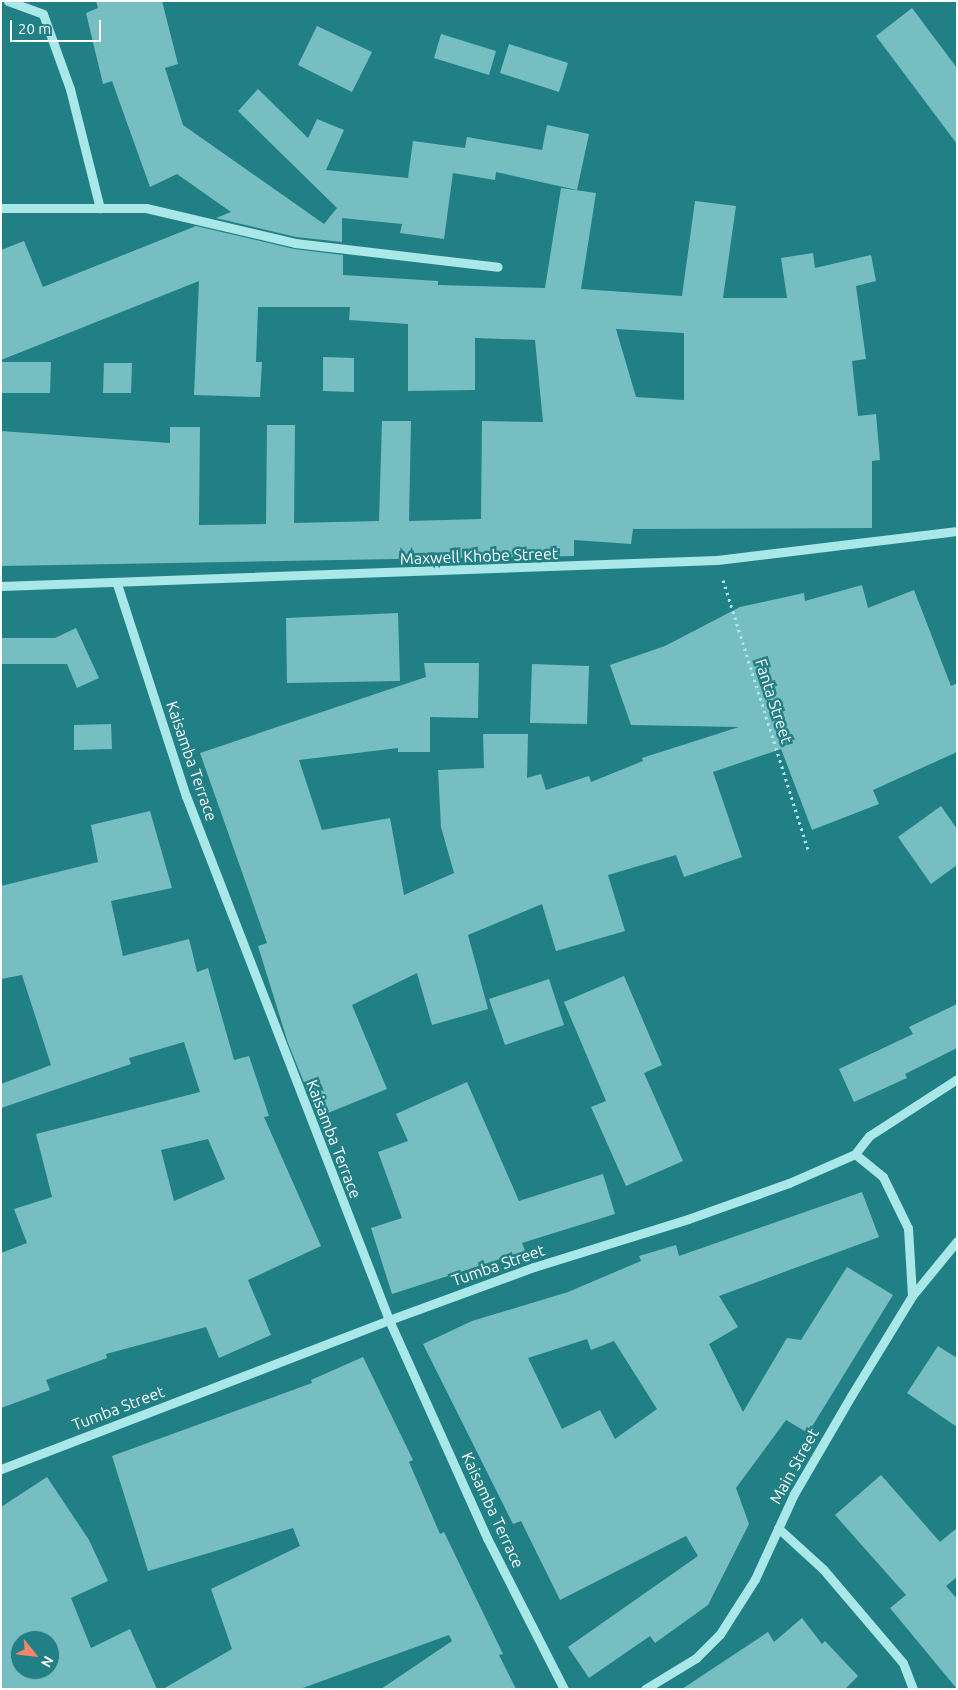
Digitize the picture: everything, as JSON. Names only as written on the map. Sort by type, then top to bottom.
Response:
[{"type":"street","points":[[8,1],[44,14],[70,89],[100,208]]},
{"type":"street","points":[[1,208],[146,208],[295,243],[498,267]]},
{"type":"street","name":"Maxwell Khobe Street","points":[[1,586],[117,584],[717,560],[957,531]]},
{"type":"street","name":"Kaisamba Terrace","points":[[117,584],[186,796],[389,1320],[487,1538],[564,1689]]},
{"type":"street","points":[[912,1296],[908,1228],[883,1177],[855,1154],[869,1136],[957,1079]]},
{"type":"street","name":"Tumba Street","points":[[1,1469],[389,1320],[534,1267],[688,1219],[789,1183],[855,1154]]},
{"type":"street","name":"Main Street","points":[[645,1689],[696,1658],[720,1634],[755,1579],[803,1479],[912,1296],[957,1240]]},
{"type":"street","points":[[778,1528],[823,1569],[903,1663],[913,1689]]},
{"type":"path","name":"Fanta Street","points":[[717,560],[808,849]]},
{"type":"building","points":[[96,1],[162,1],[178,64],[165,68],[183,125],[324,224],[337,208],[238,111],[258,89],[308,138],[317,119],[344,130],[326,170],[408,178],[413,141],[465,148],[467,137],[542,150],[547,125],[589,134],[577,190],[496,172],[495,180],[453,173],[444,239],[400,233],[402,224],[342,218],[342,242],[296,237],[216,218],[231,212],[177,174],[150,187],[112,81],[103,84],[86,13],[98,8]]},
{"type":"building","points":[[912,8],[957,68],[957,144],[876,36]]},
{"type":"building","points":[[317,26],[372,52],[352,92],[298,65]]},
{"type":"building","points":[[441,34],[496,51],[489,75],[434,58]]},
{"type":"building","points":[[509,44],[568,63],[559,92],[500,73]]},
{"type":"building","points":[[561,188],[596,193],[581,289],[682,296],[695,201],[736,206],[723,298],[787,298],[781,258],[813,253],[815,268],[871,255],[876,281],[856,286],[866,359],[852,361],[858,416],[876,414],[880,460],[872,461],[872,528],[633,529],[631,544],[574,540],[574,556],[1,566],[1,431],[170,443],[170,427],[200,427],[199,525],[266,524],[267,425],[295,425],[294,523],[379,521],[382,421],[411,421],[409,521],[481,519],[482,421],[543,422],[535,340],[475,338],[475,390],[408,391],[408,324],[349,320],[350,307],[258,307],[256,362],[262,362],[260,397],[194,395],[199,281],[1,360],[1,250],[24,241],[43,287],[196,226],[294,249],[343,255],[343,275],[438,281],[438,285],[545,288]],"holes":[[[616,329],[684,333],[684,400],[636,397]]]},
{"type":"building","points":[[323,357],[354,358],[354,392],[323,391]]},
{"type":"building","points":[[1,362],[51,362],[50,393],[1,393]]},
{"type":"building","points":[[104,363],[132,363],[131,393],[103,393]]},
{"type":"building","points":[[862,585],[868,608],[914,590],[951,686],[957,683],[957,752],[873,790],[879,804],[812,830],[781,749],[713,772],[742,857],[684,877],[676,855],[608,875],[625,931],[556,951],[542,904],[468,935],[488,1009],[432,1025],[417,973],[352,1005],[387,1089],[318,1117],[288,1043],[258,946],[267,943],[200,753],[426,677],[424,663],[479,663],[478,718],[430,717],[430,752],[398,752],[398,748],[299,760],[322,830],[390,818],[404,895],[454,873],[441,827],[438,770],[484,768],[483,734],[528,734],[527,778],[541,774],[546,790],[589,776],[591,782],[643,761],[642,758],[739,727],[631,725],[610,665],[665,646],[740,607],[804,593],[805,601]]},
{"type":"building","points":[[398,613],[400,681],[287,683],[286,618]]},
{"type":"building","points":[[76,628],[99,678],[77,688],[67,664],[1,664],[1,638],[55,638]]},
{"type":"building","points":[[532,664],[589,666],[587,724],[530,723]]},
{"type":"building","points":[[111,724],[112,749],[74,750],[74,725]]},
{"type":"building","points":[[941,806],[957,829],[957,865],[931,884],[898,837]]},
{"type":"building","points":[[150,811],[172,888],[111,901],[123,956],[189,939],[197,972],[208,968],[234,1060],[249,1056],[269,1116],[264,1117],[321,1246],[248,1280],[271,1335],[219,1358],[206,1327],[106,1354],[107,1358],[46,1380],[50,1390],[1,1408],[1,1253],[27,1243],[14,1209],[52,1197],[36,1134],[200,1092],[184,1042],[129,1058],[131,1064],[1,1108],[1,1084],[51,1065],[22,975],[1,979],[1,886],[98,862],[91,825]],"holes":[[[208,1139],[225,1179],[174,1201],[161,1150]]]},
{"type":"building","points":[[624,976],[662,1065],[644,1073],[683,1161],[626,1186],[591,1107],[606,1101],[564,1002]]},
{"type":"building","points":[[549,979],[564,1025],[505,1045],[489,999]]},
{"type":"building","points":[[957,1004],[957,1048],[905,1074],[907,1078],[854,1102],[839,1069],[913,1034],[909,1027]]},
{"type":"building","points":[[467,1082],[519,1201],[603,1174],[615,1214],[522,1243],[525,1251],[392,1294],[371,1228],[402,1218],[378,1152],[408,1141],[396,1114]]},
{"type":"building","points":[[862,1192],[879,1237],[719,1296],[738,1327],[709,1344],[743,1412],[787,1338],[801,1340],[847,1267],[893,1295],[808,1433],[786,1420],[736,1488],[749,1524],[708,1605],[655,1643],[650,1636],[589,1678],[568,1647],[698,1556],[686,1536],[560,1600],[521,1521],[513,1524],[423,1344],[472,1321],[568,1292],[641,1261],[639,1256],[676,1245],[679,1256]],"holes":[[[587,1339],[591,1350],[614,1341],[657,1409],[615,1439],[600,1410],[562,1429],[528,1358]]]},
{"type":"building","points":[[938,1346],[957,1358],[957,1427],[907,1393]]},
{"type":"building","points":[[363,1357],[413,1460],[409,1462],[440,1534],[444,1532],[503,1654],[499,1655],[516,1689],[381,1689],[452,1641],[449,1635],[300,1689],[163,1689],[232,1649],[211,1589],[300,1546],[293,1528],[148,1571],[112,1456],[312,1383],[311,1380]]},
{"type":"building","points":[[881,1475],[940,1542],[957,1528],[957,1577],[946,1586],[957,1599],[957,1689],[890,1608],[906,1595],[835,1515]]},
{"type":"building","points":[[47,1477],[89,1540],[108,1581],[71,1598],[91,1648],[130,1629],[157,1689],[1,1689],[1,1507]]},
{"type":"building","points":[[802,1618],[822,1644],[825,1641],[858,1676],[845,1689],[682,1689],[768,1632],[774,1642]]}]
